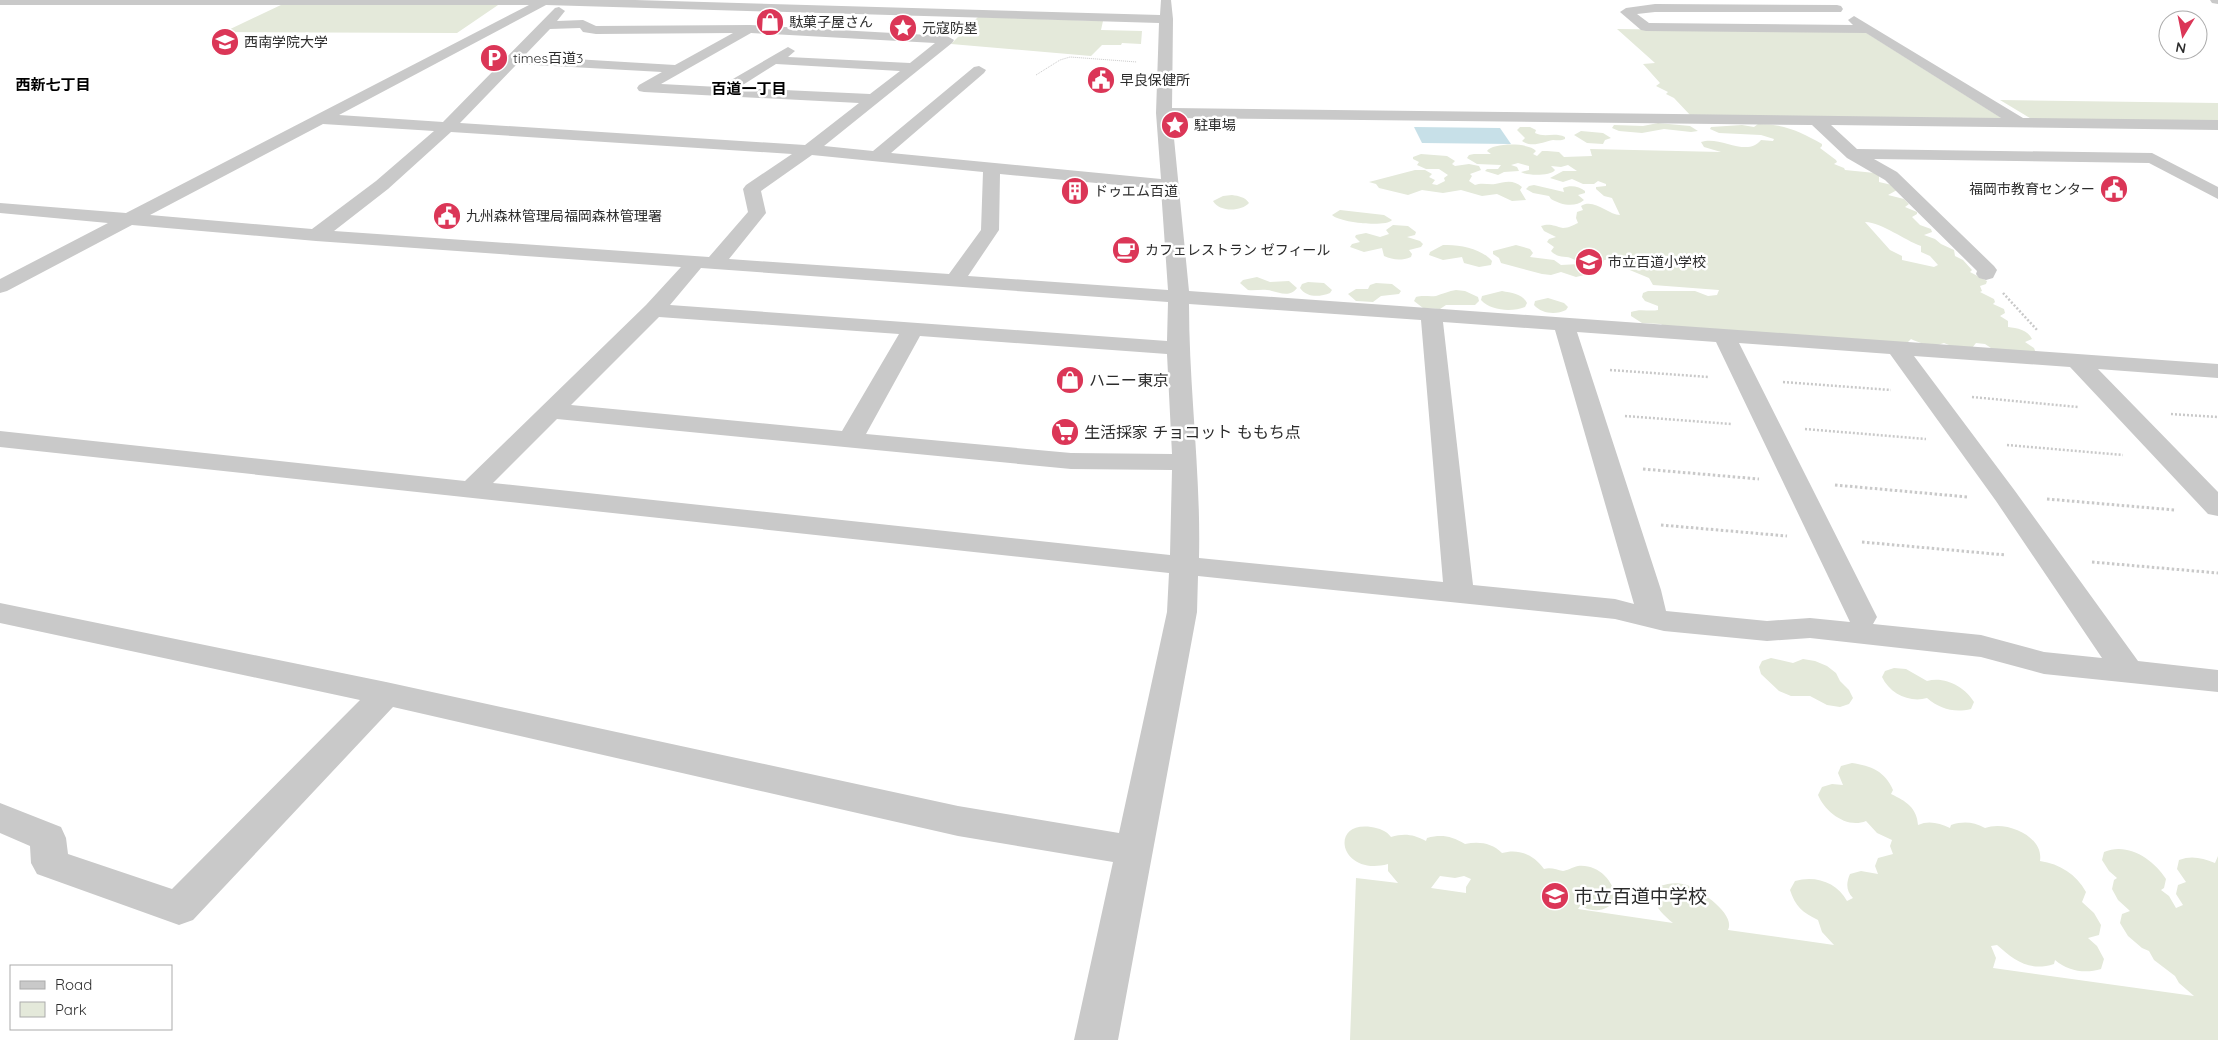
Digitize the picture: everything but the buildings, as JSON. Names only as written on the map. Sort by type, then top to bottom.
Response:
[{"type":"street","points":[[898,12],[906,0]]},
{"type":"street","points":[[1822,0],[2020,123]]},
{"type":"street","points":[[0,1],[545,1],[787,4],[898,12],[1166,10],[1164,113],[1179,295],[1178,348],[1185,462],[1185,565],[1182,612],[1096,1040]]},
{"type":"street","points":[[0,287],[545,1]]},
{"type":"street","points":[[316,235],[358,206],[448,128],[567,2]]},
{"type":"street","points":[[787,4],[750,29],[644,88],[873,99]]},
{"type":"street","points":[[1837,9],[1655,8],[1626,12],[1646,27],[1868,29]]},
{"type":"street","points":[[474,488],[654,310],[756,213],[752,189],[809,150],[947,40],[750,29],[596,30],[588,29],[583,24],[546,25]]},
{"type":"street","points":[[721,92],[819,33]]},
{"type":"street","points":[[683,50],[710,51]]},
{"type":"street","points":[[514,60],[678,69]]},
{"type":"street","points":[[773,60],[913,67]]},
{"type":"street","points":[[876,157],[979,70]]},
{"type":"street","points":[[1164,113],[2218,125]]},
{"type":"street","points":[[322,119],[809,150],[1170,185]]},
{"type":"street","points":[[1816,120],[1853,154],[1891,176],[1986,270],[1986,274]]},
{"type":"street","points":[[1853,154],[2152,158],[2218,194]]},
{"type":"street","points":[[954,281],[990,230],[992,169]]},
{"type":"street","points":[[2191,179],[2218,180]]},
{"type":"street","points":[[0,208],[316,235],[954,281],[1179,295],[1431,315],[2218,371]]},
{"type":"street","points":[[654,310],[1178,348]]},
{"type":"street","points":[[1431,315],[1459,592]]},
{"type":"street","points":[[1564,324],[1646,590],[1652,618]]},
{"type":"street","points":[[850,439],[913,329]]},
{"type":"street","points":[[1724,336],[1862,617]]},
{"type":"street","points":[[1897,348],[2006,497],[2128,671]]},
{"type":"street","points":[[2071,361],[2218,508]]},
{"type":"street","points":[[552,411],[1071,461],[1185,462]]},
{"type":"street","points":[[1,440],[474,488],[1243,572],[1459,592],[1615,609],[1652,618],[1767,632],[1810,628],[1981,646],[2044,663],[2218,681]]},
{"type":"street","points":[[0,613],[386,694],[958,821],[1135,851]]},
{"type":"street","points":[[0,817],[48,838],[50,863],[179,908],[386,694]]},
{"type":"path","points":[[1036,75],[1064,58],[1091,57],[1143,63]]},
{"type":"path","points":[[1986,274],[2071,361]]},
{"type":"path","points":[[1590,413],[2170,458]]},
{"type":"path","points":[[1608,466],[1979,498],[2006,497],[2180,510]]},
{"type":"path","points":[[1624,522],[2218,573]]},
{"type":"green space","points":[[501,3],[457,33],[224,32],[283,4]]},
{"type":"green space","points":[[978,17],[1103,21],[1101,30],[1142,31],[1141,44],[1102,45],[1091,56],[951,44]]},
{"type":"green space","points":[[1617,29],[1865,32],[2003,119],[1691,116],[1674,98],[1666,94],[1668,92],[1656,86],[1660,83],[1643,64],[1655,63]]},
{"type":"green space","points":[[2000,100],[2218,103],[2218,124],[2035,121]]},
{"type":"green space","points":[[1658,123],[1690,126],[1698,131],[1664,129],[1642,133],[1619,131],[1612,128],[1614,125],[1643,126]]},
{"type":"green space","points":[[1758,124],[1768,124],[1800,132],[1822,144],[1820,148],[1836,160],[1837,162],[1834,164],[1845,170],[1875,173],[1879,176],[1879,182],[1892,185],[1897,190],[1888,195],[1904,199],[1909,204],[1905,207],[1917,212],[1912,217],[1920,225],[1931,229],[1932,232],[1924,235],[1954,250],[1955,256],[1963,260],[1972,270],[1970,272],[1987,281],[1986,284],[1980,286],[1982,291],[1980,292],[1994,299],[1995,302],[1993,304],[2004,309],[2005,313],[2000,316],[2008,321],[2008,327],[2028,333],[2032,339],[2025,342],[2034,348],[2036,353],[1994,350],[1985,344],[1976,343],[1972,348],[1954,347],[1944,343],[1936,345],[1911,339],[1907,343],[1665,328],[1661,324],[1642,323],[1631,316],[1631,312],[1658,310],[1658,306],[1645,301],[1642,297],[1643,293],[1648,291],[1695,291],[1708,296],[1717,295],[1719,290],[1653,285],[1649,278],[1620,266],[1616,259],[1604,260],[1603,263],[1591,265],[1556,255],[1551,251],[1554,247],[1547,242],[1549,239],[1556,237],[1544,231],[1541,226],[1550,225],[1565,228],[1578,223],[1576,218],[1577,212],[1583,210],[1581,206],[1586,204],[1596,205],[1620,215],[1612,198],[1604,196],[1596,189],[1596,187],[1606,186],[1606,184],[1598,181],[1594,184],[1583,184],[1572,179],[1563,182],[1550,178],[1563,171],[1577,171],[1568,165],[1561,167],[1551,166],[1555,170],[1553,172],[1533,175],[1521,172],[1529,170],[1529,166],[1518,163],[1511,165],[1517,167],[1519,171],[1504,172],[1498,175],[1485,171],[1487,169],[1498,169],[1501,165],[1477,164],[1467,158],[1469,155],[1474,154],[1491,154],[1487,151],[1490,148],[1503,145],[1526,146],[1536,151],[1533,154],[1537,156],[1542,151],[1547,151],[1559,152],[1564,157],[1592,156],[1590,149],[1721,152],[1704,147],[1701,142],[1716,141],[1748,147],[1755,145],[1761,140],[1773,141],[1774,139],[1761,135],[1719,133],[1710,129],[1711,127],[1742,125],[1754,127]],"holes":[[[1865,222],[1872,223],[1921,246],[1921,252],[1930,256],[1938,265],[1934,267],[1902,260],[1902,256],[1890,250]]]},
{"type":"green space","points":[[1520,127],[1530,127],[1536,130],[1535,133],[1557,135],[1565,137],[1565,139],[1534,144],[1526,143],[1522,141],[1525,138],[1517,130]]},
{"type":"green space","points":[[1581,131],[1603,133],[1611,138],[1605,140],[1603,144],[1587,143],[1574,135]]},
{"type":"green space","points":[[1421,154],[1447,156],[1455,161],[1452,164],[1455,166],[1469,164],[1479,166],[1481,170],[1470,174],[1472,176],[1469,181],[1475,185],[1515,183],[1522,187],[1520,190],[1526,200],[1512,201],[1497,194],[1482,196],[1461,190],[1443,193],[1422,190],[1408,195],[1379,188],[1376,184],[1369,182],[1415,170],[1425,170],[1432,174],[1429,177],[1435,180],[1432,184],[1437,185],[1445,181],[1444,178],[1448,175],[1439,169],[1426,169],[1417,165],[1419,162],[1413,159],[1413,157]]},
{"type":"green space","points":[[1534,185],[1564,192],[1563,188],[1574,186],[1585,191],[1585,193],[1578,195],[1584,200],[1572,205],[1559,203],[1549,196],[1533,193],[1526,189]]},
{"type":"green space","points":[[1232,195],[1244,198],[1249,203],[1241,208],[1230,210],[1216,205],[1213,201],[1223,196]]},
{"type":"green space","points":[[1340,210],[1384,215],[1392,220],[1381,224],[1372,224],[1343,220],[1332,215]]},
{"type":"green space","points":[[1393,225],[1408,226],[1416,232],[1415,235],[1407,237],[1420,241],[1423,244],[1421,247],[1409,250],[1412,254],[1411,257],[1394,259],[1384,256],[1382,248],[1364,252],[1350,247],[1352,244],[1360,242],[1355,237],[1356,235],[1366,233],[1380,237],[1389,234],[1386,230]]},
{"type":"green space","points":[[1443,245],[1463,246],[1477,250],[1492,261],[1491,265],[1479,267],[1464,263],[1462,257],[1443,260],[1429,255],[1430,252]]},
{"type":"green space","points":[[1516,245],[1530,249],[1533,253],[1530,257],[1554,260],[1561,265],[1580,264],[1590,271],[1589,274],[1576,277],[1561,272],[1551,275],[1542,274],[1501,263],[1499,258],[1493,254],[1493,251]]},
{"type":"green space","points":[[1257,277],[1270,282],[1289,281],[1297,288],[1290,293],[1283,294],[1265,290],[1248,290],[1240,283],[1243,280]]},
{"type":"green space","points":[[1308,282],[1324,283],[1332,290],[1330,293],[1322,295],[1306,294],[1300,288],[1302,284]]},
{"type":"green space","points":[[1376,283],[1392,284],[1401,291],[1399,294],[1381,296],[1373,302],[1356,301],[1348,294],[1356,289],[1368,289],[1370,285]]},
{"type":"green space","points":[[1456,290],[1465,291],[1478,297],[1479,301],[1475,305],[1446,305],[1440,309],[1423,308],[1414,301],[1416,297],[1436,296]]},
{"type":"green space","points":[[1502,291],[1517,294],[1523,298],[1527,303],[1525,307],[1514,310],[1502,310],[1485,304],[1481,300],[1482,296]]},
{"type":"green space","points":[[1548,298],[1564,303],[1568,307],[1562,312],[1549,313],[1534,305],[1535,301]]},
{"type":"green space","points":[[1771,658],[1793,663],[1803,659],[1827,666],[1836,673],[1853,698],[1849,704],[1840,707],[1827,705],[1810,696],[1791,696],[1779,691],[1761,674],[1759,667],[1762,661]]},
{"type":"green space","points":[[1894,668],[1906,669],[1927,681],[1947,681],[1960,687],[1974,702],[1971,709],[1953,710],[1937,705],[1927,698],[1914,699],[1901,696],[1890,688],[1882,677],[1885,671]]},
{"type":"green space","name":"市立百道中学校","points":[[1852,763],[1877,770],[1890,784],[1893,790],[1891,794],[1906,802],[1913,810],[1918,825],[1934,823],[1950,828],[1951,825],[1968,823],[1985,828],[2003,826],[2022,832],[2036,844],[2040,852],[2040,861],[2061,867],[2082,886],[2086,892],[2082,902],[2094,913],[2101,925],[2099,935],[2088,938],[2097,946],[2104,959],[2101,969],[2083,971],[2071,969],[2055,960],[2054,964],[2037,967],[2016,960],[1997,945],[1991,946],[1996,958],[1993,968],[2194,996],[2179,983],[2175,976],[2154,960],[2149,951],[2142,948],[2128,936],[2120,923],[2122,914],[2130,911],[2118,900],[2112,889],[2114,880],[2117,878],[2109,871],[2102,860],[2104,852],[2113,849],[2131,851],[2147,859],[2166,879],[2164,888],[2161,890],[2169,896],[2176,908],[2183,905],[2176,894],[2178,885],[2186,882],[2177,869],[2179,860],[2197,858],[2215,863],[2218,856],[2218,1040],[1350,1040],[1356,878],[1398,883],[1388,871],[1388,864],[1372,866],[1359,863],[1350,856],[1345,848],[1345,839],[1349,832],[1357,827],[1377,828],[1391,837],[1408,835],[1426,841],[1427,838],[1446,836],[1465,844],[1480,843],[1490,845],[1502,853],[1514,851],[1531,856],[1544,869],[1552,868],[1563,871],[1578,866],[1585,866],[1598,870],[1612,885],[1616,898],[1605,909],[1591,910],[1580,906],[1578,909],[1673,923],[1658,907],[1656,903],[1657,892],[1660,886],[1673,883],[1683,884],[1708,897],[1722,910],[1727,917],[1728,930],[1834,945],[1822,932],[1818,920],[1808,915],[1797,905],[1790,890],[1795,881],[1810,879],[1825,882],[1843,894],[1847,901],[1853,898],[1847,887],[1850,874],[1861,871],[1878,874],[1875,866],[1878,858],[1893,854],[1890,846],[1892,840],[1877,833],[1866,821],[1851,823],[1844,821],[1831,813],[1821,801],[1818,795],[1822,787],[1832,784],[1843,785],[1838,773],[1841,766]],"holes":[[[1440,876],[1455,878],[1464,876],[1471,879],[1466,887],[1466,893],[1431,888]]]},
{"type":"water","points":[[1414,127],[1500,128],[1511,144],[1422,143]]},
{"type":"place","name":"駄菓子屋さん","points":[[770,22]]},
{"type":"place","name":"元寇防塁","points":[[903,28]]},
{"type":"place","name":"西南学院大学","points":[[225,42]]},
{"type":"place","name":"times百道3","points":[[494,58]]},
{"type":"place","name":"早良保健所","points":[[1101,80]]},
{"type":"place","name":"駐車場","points":[[1175,125]]},
{"type":"place","name":"福岡市教育センター","points":[[2114,189]]},
{"type":"place","name":"ドゥエム百道","points":[[1075,191]]},
{"type":"place","name":"九州森林管理局福岡森林管理署","points":[[447,216]]},
{"type":"place","name":"カフェレストラン ゼフィール","points":[[1126,250]]},
{"type":"place","name":"市立百道小学校","points":[[1589,262]]},
{"type":"place","name":"ハニー東京","points":[[1070,380]]},
{"type":"place","name":"生活採家 チョコット ももち点","points":[[1065,432]]},
{"type":"place","name":"市立百道中学校","points":[[1555,896]]},
{"type":"district","name":"西新七丁目","points":[[53,84]]},
{"type":"district","name":"百道一丁目","points":[[749,88]]}]
